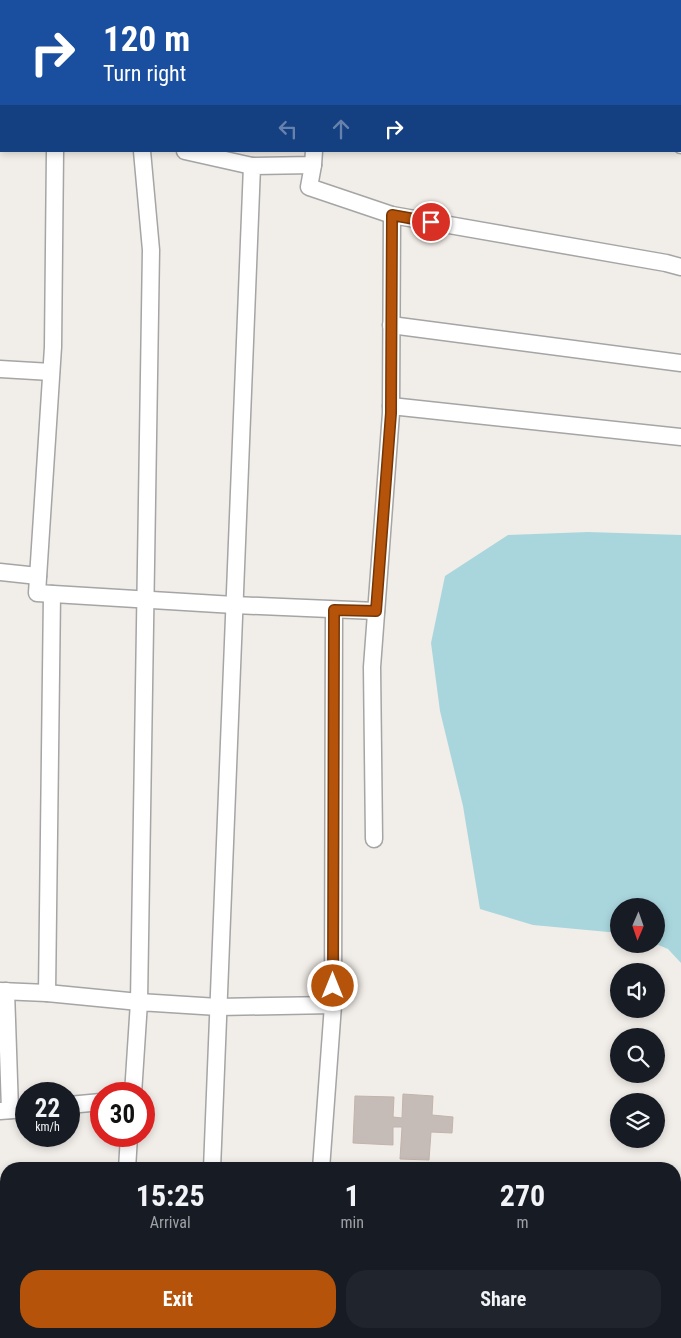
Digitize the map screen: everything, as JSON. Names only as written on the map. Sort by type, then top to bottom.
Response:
[{"type":"street","points":[[55,152],[53,347],[37,593],[234,605],[376,611]]},
{"type":"street","points":[[133,1082],[139,1002],[151,250],[142,152]]},
{"type":"street","points":[[189,152],[252,166],[314,158],[309,187],[392,215],[681,267]]},
{"type":"street","points":[[212,1162],[252,166]]},
{"type":"street","points":[[374,839],[372,668],[391,406],[392,215]]},
{"type":"street","points":[[392,325],[681,363]]},
{"type":"street","points":[[0,369],[51,372]]},
{"type":"street","points":[[391,406],[681,437]]},
{"type":"street","points":[[0,572],[38,576]]},
{"type":"street","points":[[46,993],[52,594]]},
{"type":"street","points":[[322,1162],[333,1005],[334,610]]},
{"type":"street","points":[[12,1110],[3,991],[139,1002],[218,1006],[333,1005]]},
{"type":"street","points":[[128,1162],[129,1147]]},
{"type":"water","points":[[588,532],[681,535],[681,963],[665,948],[665,898],[610,898],[610,932],[533,925],[480,909],[463,806],[440,711],[431,643],[445,576],[508,535]]},
{"type":"building","points":[[403,1094],[433,1096],[432,1115],[453,1117],[452,1133],[431,1132],[429,1160],[400,1159],[402,1127],[393,1127],[393,1145],[353,1143],[355,1096],[394,1097],[393,1117],[402,1118]]},
{"type":"route","points":[[333,986],[334,610],[376,611],[391,413],[392,215],[431,222]]}]
